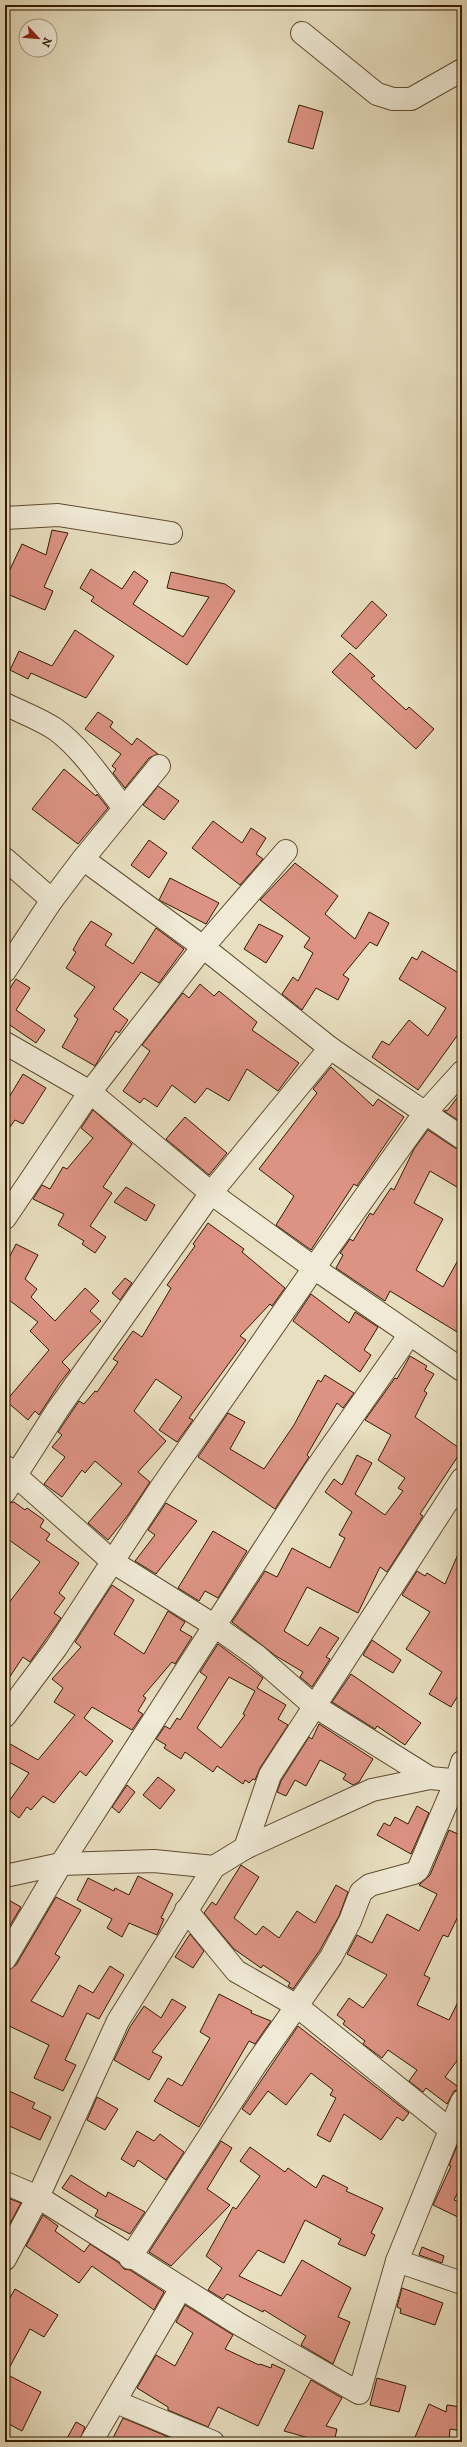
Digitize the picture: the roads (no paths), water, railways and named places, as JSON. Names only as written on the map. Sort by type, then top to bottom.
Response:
[{"type":"street","points":[[302,34],[377,94],[393,99],[411,98],[462,70]]},
{"type":"street","points":[[5,518],[58,515],[171,533]]},
{"type":"street","points":[[5,704],[54,729],[66,738],[77,748],[124,808]]},
{"type":"street","points":[[5,971],[52,900],[83,859],[159,766]]},
{"type":"street","points":[[5,1218],[90,1092],[203,947],[286,851]]},
{"type":"street","points":[[5,859],[52,900]]},
{"type":"street","points":[[83,859],[203,947],[330,1048],[424,1114],[462,1138]]},
{"type":"street","points":[[5,1043],[90,1092],[211,1193],[314,1268],[410,1334],[459,1361]]},
{"type":"street","points":[[330,1048],[211,1193],[9,1479],[113,1562],[215,1626],[257,1656],[313,1705],[430,1778]]},
{"type":"street","points":[[5,1716],[56,1648],[162,1486],[314,1268],[424,1114],[462,1072]]},
{"type":"street","points":[[5,1959],[61,1864],[315,1470],[410,1334]]},
{"type":"street","points":[[245,1848],[267,1782],[313,1705],[462,1478]]},
{"type":"street","points":[[5,2260],[38,2197],[118,2021],[214,1867],[245,1848],[358,1794],[385,1786],[460,1774]]},
{"type":"street","points":[[130,2258],[256,2064],[331,1957],[350,1921],[358,1896],[363,1889],[370,1885],[414,1873],[418,1870],[460,1774]]},
{"type":"street","points":[[5,1876],[61,1864],[154,1861],[214,1867]]},
{"type":"street","points":[[186,1910],[236,1971],[297,2006],[449,2129]]},
{"type":"street","points":[[5,2183],[38,2197],[130,2258],[294,2358],[359,2394],[397,2261],[449,2129],[462,2101]]},
{"type":"street","points":[[397,2261],[462,2283]]},
{"type":"street","points":[[91,2442],[116,2402],[181,2288]]},
{"type":"street","points":[[116,2402],[213,2442]]}]
